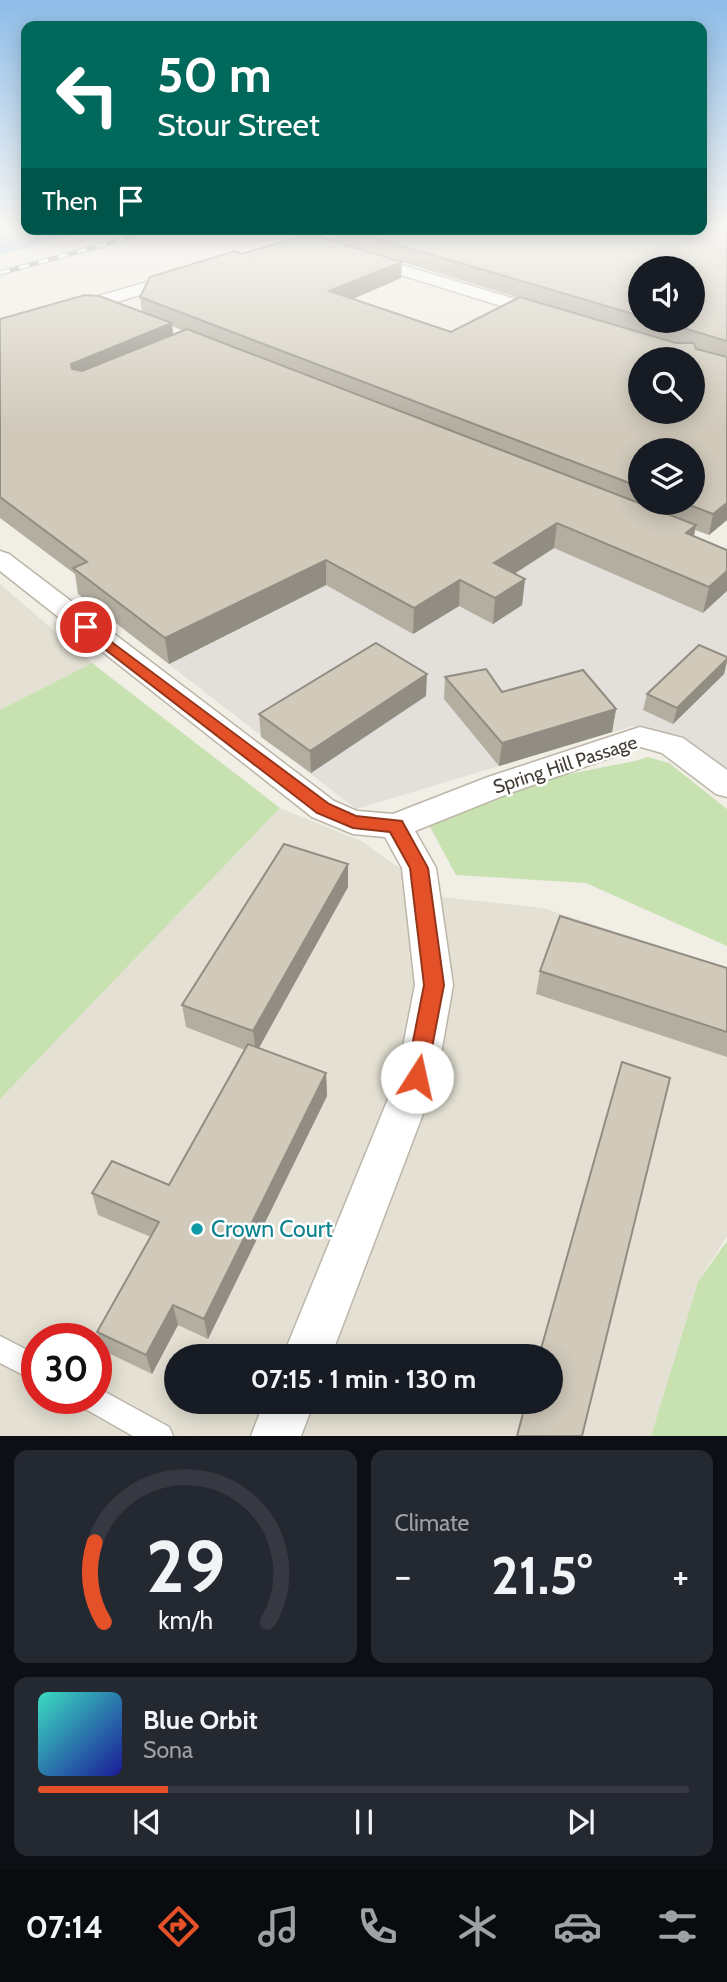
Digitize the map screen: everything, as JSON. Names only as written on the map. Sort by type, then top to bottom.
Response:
[{"type":"street","points":[[0,331],[123,294]]},
{"type":"street","points":[[489,294],[568,320]]},
{"type":"street","points":[[93,303],[118,313]]},
{"type":"street","points":[[0,559],[323,809],[353,822],[396,826],[419,868],[434,985],[417,1077],[312,1344]]},
{"type":"street","name":"Spring Hill Passage","points":[[396,826],[499,785],[640,737],[671,744],[727,786]]},
{"type":"street","points":[[276,1436],[284,1414]]},
{"type":"lane","points":[[0,1349],[21,1360]]},
{"type":"lane","points":[[112,1410],[160,1436]]},
{"type":"shaded area","points":[[140,331],[727,566],[727,772],[680,741],[633,726],[356,809],[78,594]]},
{"type":"shaded area","points":[[0,584],[92,663],[0,710]]},
{"type":"shaded area","points":[[280,808],[361,841],[441,897],[543,908],[727,968],[727,1236],[698,1282],[651,1436],[0,1436],[0,1099]]},
{"type":"green space","points":[[92,663],[280,808],[0,1099],[0,710]]},
{"type":"green space","points":[[648,757],[669,763],[727,809],[727,946],[586,883],[456,875],[429,825],[539,780]]},
{"type":"green space","points":[[727,1241],[727,1436],[651,1436],[698,1282]]},
{"type":"building","points":[[141,294],[338,294],[451,332],[520,297],[628,329],[628,333],[642,333],[676,343],[694,343],[695,347],[628,347],[628,424],[705,424],[705,351],[727,357],[727,503],[713,514],[705,511],[705,438],[628,438],[628,482],[140,297]]},
{"type":"building","points":[[565,294],[628,294],[628,312]]},
{"type":"building","points":[[705,294],[727,294],[727,341],[700,333],[705,333]]},
{"type":"building","points":[[85,295],[99,296],[172,323],[71,364],[72,369],[82,371],[187,329],[628,499],[628,515],[670,515],[696,525],[686,533],[727,550],[727,571],[709,587],[557,523],[494,563],[525,579],[495,598],[460,580],[414,608],[326,560],[165,638],[73,568],[87,562],[0,497],[0,319]]},
{"type":"building","points":[[376,643],[427,674],[310,751],[259,714]]},
{"type":"building","points":[[699,645],[727,659],[677,708],[647,694]]},
{"type":"building","points":[[486,669],[502,692],[583,670],[616,709],[502,743],[445,677]]},
{"type":"building","points":[[284,844],[348,864],[253,1031],[182,1005]]},
{"type":"building","points":[[560,916],[727,968],[727,1032],[540,971]]},
{"type":"building","name":"Crown Court","points":[[248,1044],[326,1073],[204,1319],[173,1305],[146,1355],[112,1339],[112,1323],[102,1323],[159,1222],[92,1193],[112,1161],[169,1185]]},
{"type":"building","points":[[622,1062],[670,1078],[582,1436],[517,1436],[523,1414],[563,1414],[563,1344],[542,1344]]},
{"type":"place","name":"Crown Court","points":[[197,1229]]},
{"type":"route","points":[[86,627],[323,809],[353,822],[396,826],[419,868],[434,985],[417,1077]]}]
